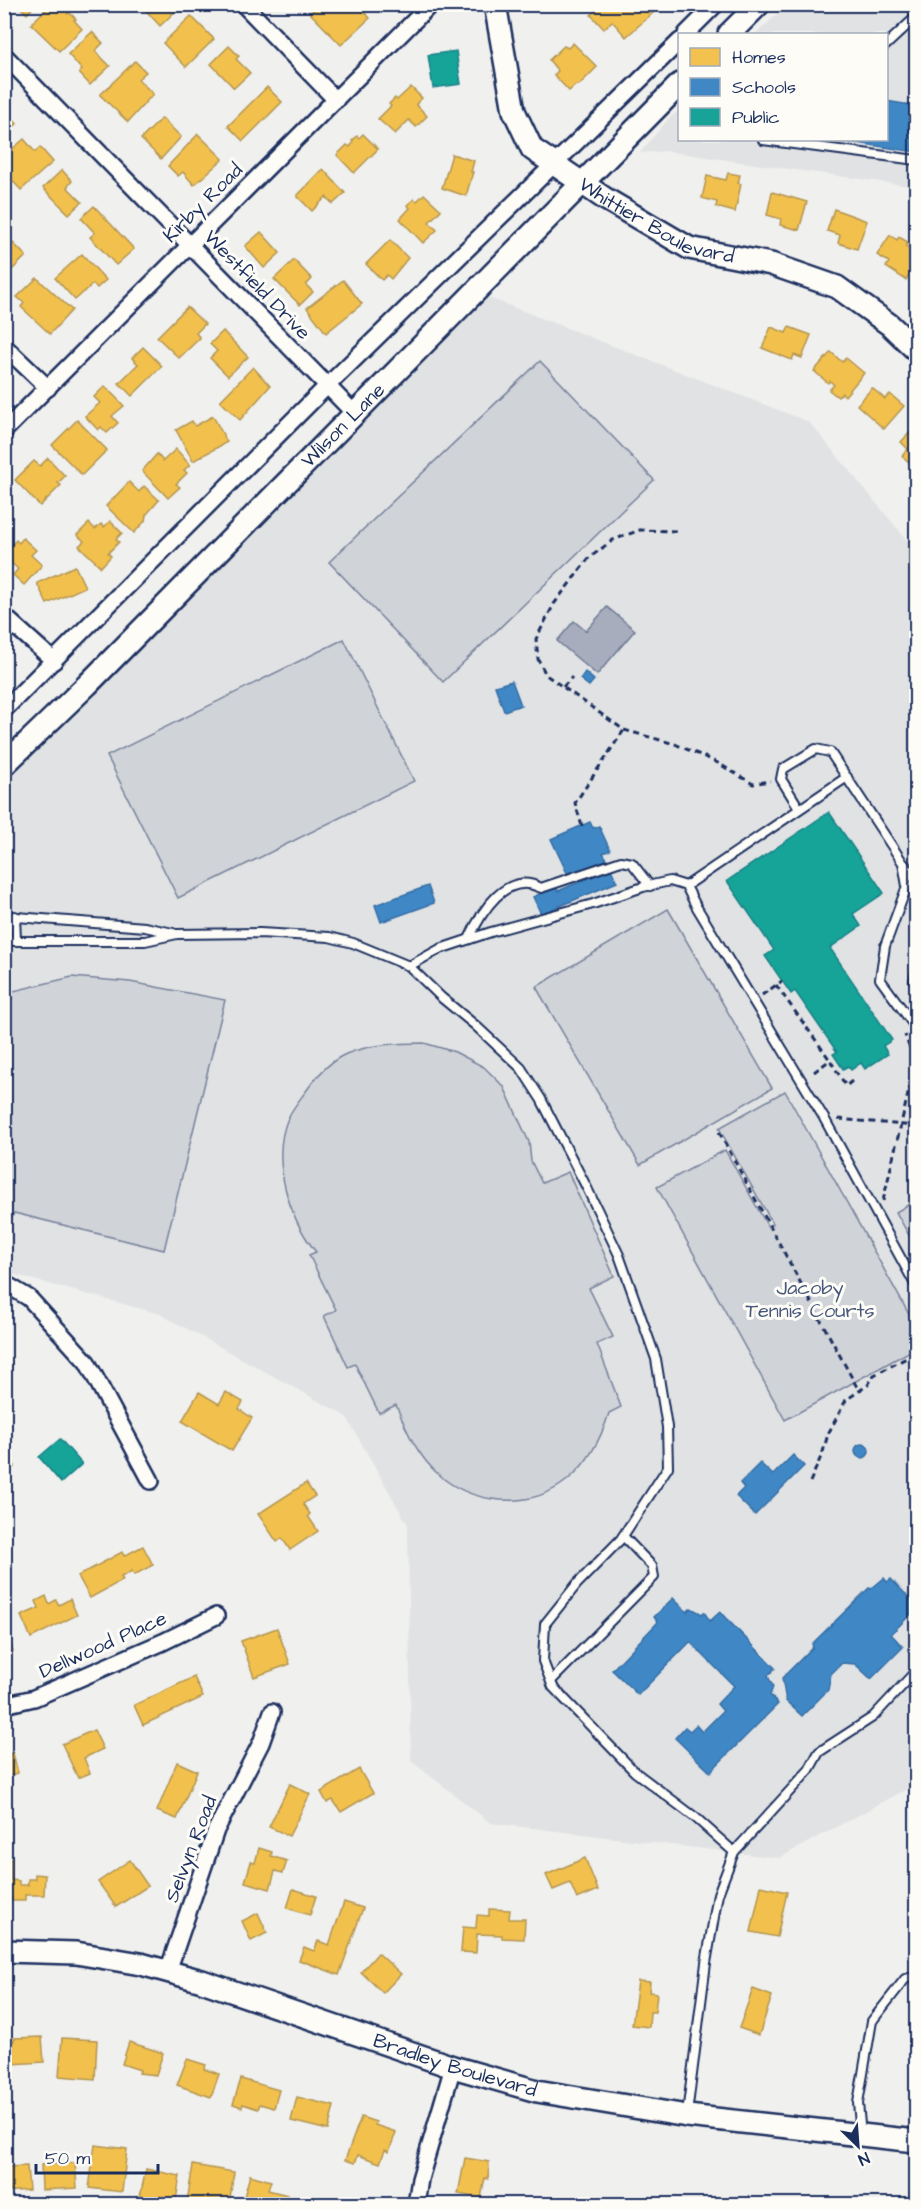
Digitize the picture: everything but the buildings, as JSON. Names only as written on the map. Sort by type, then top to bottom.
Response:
[{"type":"main road","name":"Whittier Boulevard","points":[[495,4],[514,111],[532,149],[581,183],[689,248],[771,264],[837,287],[890,325],[916,350]]},
{"type":"main road","points":[[730,33],[759,4]]},
{"type":"main road","name":"Wilson Lane","points":[[4,765],[87,685],[678,86]]},
{"type":"main road","name":"Bradley Boulevard","points":[[4,1951],[78,1953],[110,1957],[168,1971],[453,2067],[537,2091],[687,2116],[916,2141]]},
{"type":"street","points":[[243,4],[336,100]]},
{"type":"street","name":"Kirby Road","points":[[4,431],[431,4]]},
{"type":"street","points":[[687,33],[716,4]]},
{"type":"street","name":"Wilson Lane","points":[[4,710],[327,386],[678,43]]},
{"type":"street","name":"Westfield Drive","points":[[4,55],[355,414]]},
{"type":"street","points":[[4,346],[48,388]]},
{"type":"street","points":[[4,616],[54,661]]},
{"type":"street","points":[[4,1283],[29,1298],[87,1362],[151,1481]]},
{"type":"street","name":"Dellwood Place","points":[[4,1705],[34,1698],[163,1642],[216,1616]]},
{"type":"street","name":"Selvyn Road","points":[[168,1971],[216,1830],[261,1743],[272,1712]]},
{"type":"street","points":[[416,2205],[420,2178],[453,2067]]},
{"type":"lane","points":[[888,43],[916,17]]},
{"type":"lane","points":[[772,141],[916,160]]},
{"type":"lane","points":[[800,808],[781,778],[783,769],[816,749],[830,752],[916,881]]},
{"type":"lane","points":[[686,886],[847,777]]},
{"type":"lane","points":[[469,939],[478,918],[511,884],[531,883],[541,888],[621,861],[632,863],[650,886]]},
{"type":"lane","points":[[903,863],[907,886],[885,946],[880,979],[916,1028]]},
{"type":"lane","points":[[409,966],[440,949],[469,939],[650,886],[670,881],[686,886],[824,1118],[916,1286]]},
{"type":"lane","points":[[4,916],[145,927],[177,934]]},
{"type":"lane","points":[[15,916],[16,940]]},
{"type":"lane","points":[[4,941],[145,941],[177,934],[260,933],[329,937],[353,943],[409,966],[521,1068],[546,1108],[619,1255],[656,1359],[667,1427],[668,1467],[623,1536],[577,1584],[545,1624],[543,1661],[551,1681],[561,1694],[635,1772],[696,1818],[734,1852]]},
{"type":"lane","points":[[551,1681],[654,1577],[652,1566],[623,1536]]},
{"type":"lane","points":[[687,2116],[706,1963],[718,1894],[734,1852],[809,1770],[819,1752],[873,1717],[916,1671]]},
{"type":"lane","points":[[861,2136],[858,2103],[872,2022],[905,1979],[916,1976]]},
{"type":"path","points":[[676,531],[640,530],[613,540],[589,558],[554,604],[536,639],[538,659],[546,675],[624,730],[675,744],[716,762],[753,784],[781,778]]},
{"type":"path","points":[[563,687],[572,677]]},
{"type":"path","points":[[582,826],[575,803],[624,730]]},
{"type":"path","points":[[762,994],[782,981]]},
{"type":"path","points":[[776,986],[830,1060],[846,1086],[852,1081]]},
{"type":"path","points":[[879,1218],[912,1077],[912,1055],[904,1033]]},
{"type":"path","points":[[814,1072],[830,1060]]},
{"type":"path","points":[[824,1118],[916,1126]]},
{"type":"path","points":[[718,1132],[858,1389]]},
{"type":"path","points":[[810,1482],[837,1415],[846,1400],[858,1389],[868,1385],[874,1375],[916,1353]]},
{"type":"shaded area","points":[[787,5],[916,5],[916,187],[665,151],[640,153],[670,117],[678,112],[678,141],[888,141],[888,33],[757,33]]},
{"type":"shaded area","points":[[474,292],[809,422],[916,551],[916,1784],[779,1858],[491,1823],[411,1761],[408,1525],[346,1416],[160,1314],[5,1272],[5,765]]},
{"type":"green space","points":[[540,361],[654,480],[443,682],[329,562]]},
{"type":"green space","points":[[344,639],[414,781],[178,898],[107,756]]},
{"type":"green space","points":[[668,909],[772,1088],[640,1165],[536,987]]},
{"type":"green space","points":[[72,977],[130,982],[225,1000],[164,1250],[14,1213],[11,1220],[5,1217],[5,993]]},
{"type":"green space","points":[[424,1043],[455,1052],[484,1067],[504,1087],[529,1142],[531,1161],[542,1183],[568,1172],[614,1276],[589,1288],[613,1337],[597,1344],[621,1407],[609,1413],[602,1433],[581,1467],[552,1490],[534,1497],[514,1500],[492,1499],[457,1488],[439,1475],[419,1451],[396,1405],[379,1413],[355,1364],[348,1367],[324,1316],[336,1310],[309,1255],[316,1252],[298,1223],[285,1188],[281,1152],[283,1134],[292,1110],[321,1072],[346,1054],[365,1048]]},
{"type":"green space","name":"Jacoby Tennis Courts","points":[[785,1091],[916,1327],[916,1348],[785,1420],[657,1187],[725,1150],[768,1227],[773,1224],[719,1128]]},
{"type":"green space","points":[[916,1200],[916,1248],[896,1212]]},
{"type":"water","points":[[607,607],[635,630],[597,675],[557,641],[574,621],[586,631]]}]
